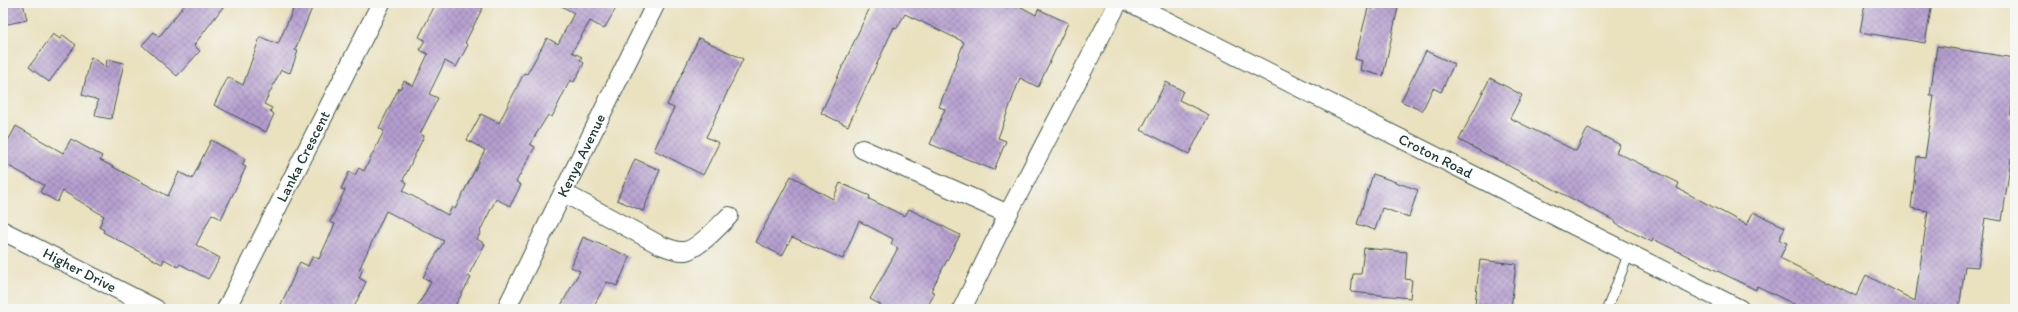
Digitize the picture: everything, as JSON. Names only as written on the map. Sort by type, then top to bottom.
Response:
[{"type":"street","name":"Lanka Crescent","points":[[226,309],[381,3]]},
{"type":"street","name":"Kenya Avenue","points":[[506,309],[656,3]]},
{"type":"street","points":[[962,309],[1008,214],[1118,3]]},
{"type":"street","name":"Croton Road","points":[[1131,3],[1740,309]]},
{"type":"street","points":[[862,149],[1008,214]]},
{"type":"street","points":[[564,193],[658,244],[674,250],[685,251],[695,247],[729,216]]},
{"type":"street","name":"Higher Drive","points":[[3,231],[156,309]]},
{"type":"lane","points":[[1607,309],[1629,253]]},
{"type":"building","points":[[3,3],[23,3],[27,20],[3,25]]},
{"type":"building","points":[[186,3],[226,3],[194,45],[200,51],[177,76],[142,45],[154,32],[159,37]]},
{"type":"building","points":[[296,3],[314,3],[295,50],[298,51],[290,73],[281,70],[264,104],[272,108],[270,111],[274,114],[266,132],[214,105],[228,77],[243,85],[260,37],[278,44]]},
{"type":"building","points":[[436,3],[485,3],[465,43],[468,45],[456,67],[445,61],[429,94],[438,98],[420,134],[424,136],[403,180],[407,183],[403,191],[448,215],[452,207],[455,209],[485,150],[467,140],[481,114],[499,123],[524,73],[527,74],[547,38],[558,44],[574,13],[556,3],[619,3],[604,29],[590,21],[572,52],[582,57],[580,60],[584,63],[574,82],[570,80],[552,117],[548,115],[530,144],[535,147],[516,182],[521,185],[510,206],[496,199],[477,239],[485,244],[468,276],[471,278],[453,309],[416,309],[431,282],[423,277],[444,241],[386,211],[359,270],[362,271],[359,278],[366,282],[353,309],[279,309],[300,262],[308,266],[313,256],[319,259],[335,224],[330,222],[345,190],[341,189],[349,172],[355,175],[359,168],[364,171],[384,131],[379,128],[399,88],[400,89],[404,81],[413,86],[428,54],[420,50],[425,40],[419,37]]},
{"type":"building","points":[[872,3],[1014,3],[1036,15],[1038,9],[1068,23],[1038,87],[1020,78],[998,138],[1006,141],[994,170],[930,144],[945,109],[939,107],[964,42],[905,14],[897,28],[894,27],[848,126],[821,113]]},
{"type":"building","points":[[1375,3],[1399,3],[1383,76],[1360,70],[1362,61],[1355,59],[1368,8],[1373,9]]},
{"type":"building","points":[[1865,3],[1932,3],[1925,43],[1860,32]]},
{"type":"building","points":[[53,34],[60,39],[63,35],[76,45],[49,82],[29,67]]},
{"type":"building","points":[[699,38],[743,59],[706,137],[719,143],[703,175],[654,150],[674,108],[667,105]]},
{"type":"building","points":[[1937,46],[2015,58],[2015,80],[2010,116],[2015,117],[2015,148],[2014,158],[2011,158],[2002,221],[1985,218],[1978,267],[1965,266],[1959,309],[1804,309],[1757,286],[1756,290],[1653,239],[1652,242],[1614,223],[1615,221],[1459,140],[1490,78],[1522,95],[1510,118],[1576,151],[1588,128],[1620,145],[1616,152],[1679,183],[1677,188],[1747,225],[1753,212],[1785,227],[1779,240],[1787,243],[1780,258],[1856,296],[1866,275],[1915,301],[1928,211],[1911,208],[1917,157],[1925,158],[1934,96],[1930,96]]},
{"type":"building","points":[[1426,51],[1454,64],[1441,92],[1433,88],[1422,111],[1401,101]]},
{"type":"building","points":[[91,57],[106,67],[107,59],[124,63],[111,119],[95,116],[98,100],[82,95]]},
{"type":"building","points":[[1166,82],[1183,91],[1179,100],[1209,115],[1189,154],[1141,130]]},
{"type":"building","points":[[16,126],[63,153],[71,139],[102,156],[100,160],[168,196],[179,172],[192,179],[211,140],[245,159],[242,165],[246,167],[221,219],[212,214],[196,245],[220,258],[208,279],[180,264],[178,267],[164,259],[162,264],[103,232],[104,230],[99,227],[104,216],[63,191],[57,202],[40,192],[44,185],[3,163],[3,150]]},
{"type":"building","points":[[635,159],[660,170],[643,211],[617,200]]},
{"type":"building","points":[[1373,174],[1418,190],[1409,217],[1382,208],[1375,230],[1357,224]]},
{"type":"building","points":[[791,176],[833,199],[840,183],[870,196],[869,199],[905,216],[909,209],[960,235],[931,291],[935,293],[926,309],[888,309],[870,299],[898,248],[891,244],[893,239],[859,221],[843,259],[792,237],[782,256],[756,242]]},
{"type":"building","points":[[583,237],[630,257],[617,286],[607,282],[592,309],[559,309],[580,271],[571,267]]},
{"type":"building","points":[[1364,248],[1407,252],[1405,279],[1412,280],[1410,298],[1351,292],[1353,274],[1361,274]]},
{"type":"building","points":[[1480,260],[1516,264],[1511,308],[1475,304]]}]
